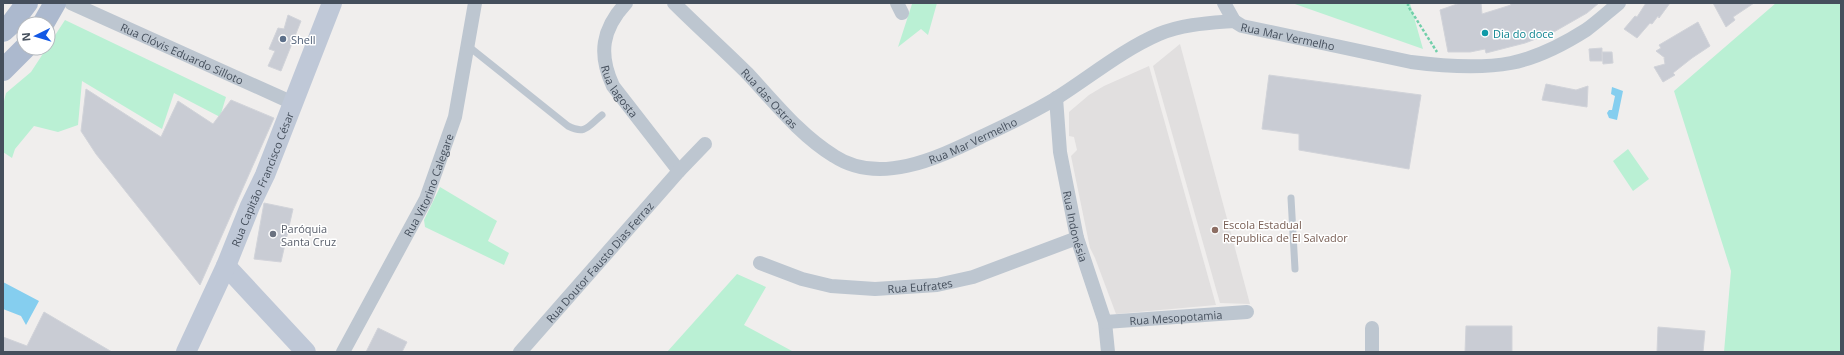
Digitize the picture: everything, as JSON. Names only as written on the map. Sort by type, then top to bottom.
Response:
[{"type":"main road","points":[[3,31],[12,23],[27,3]]},
{"type":"main road","points":[[48,16],[55,3]]},
{"type":"main road","points":[[3,70],[17,56]]},
{"type":"street","name":"Rua Clóvis Eduardo Silloto","points":[[71,3],[293,103]]},
{"type":"street","name":"Rua Capitão Francisco César","points":[[186,352],[226,266],[265,175],[332,3]]},
{"type":"street","name":"Rua Vitorino Calegare","points":[[343,352],[426,199],[455,117],[475,3]]},
{"type":"street","name":"Rua lagosta","points":[[626,3],[611,21],[605,37],[604,62],[607,74],[613,86],[679,171]]},
{"type":"street","name":"Rua das Ostras","points":[[674,3],[747,73],[796,126],[835,157],[858,166],[880,169]]},
{"type":"street","points":[[1224,3],[1234,21]]},
{"type":"street","name":"Rua Mar Vermelho","points":[[880,169],[904,166],[936,157],[1014,121],[1056,98],[1123,53],[1158,34],[1176,28],[1197,24],[1234,21],[1242,26],[1411,62],[1445,66],[1511,63],[1564,43],[1587,29],[1619,3]]},
{"type":"street","name":"Rua Indonésia","points":[[1056,98],[1060,152],[1077,238],[1105,322],[1108,352]]},
{"type":"street","name":"Rua Doutor Fausto Dias Ferraz","points":[[520,352],[679,171],[705,144]]},
{"type":"street","name":"Rua Eufrates","points":[[760,263],[802,279],[831,286],[875,288],[937,285],[973,277],[1077,238]]},
{"type":"street","points":[[226,266],[306,352]]},
{"type":"street","name":"Rua Mesopotamia","points":[[1105,322],[1247,312]]},
{"type":"street","points":[[1372,328],[1372,352]]},
{"type":"lane","points":[[468,46],[568,126],[577,130],[584,130],[602,115]]},
{"type":"lane","points":[[1291,198],[1295,269]]},
{"type":"path","points":[[1408,3],[1408,6],[1445,66]]},
{"type":"shaded area","name":"Escola Estadual Republica de El Salvador","points":[[1180,44],[1250,304],[1220,303],[1153,66]]},
{"type":"shaded area","points":[[1149,66],[1216,305],[1116,314],[1090,248],[1071,156],[1077,150],[1074,137],[1069,136],[1069,112],[1089,95],[1104,86]]},
{"type":"green space","points":[[937,3],[928,35],[921,29],[898,47],[912,4]]},
{"type":"green space","points":[[1292,3],[1410,3],[1423,49]]},
{"type":"green space","points":[[1776,3],[1841,3],[1841,352],[1724,352],[1731,271],[1674,91]]},
{"type":"green space","points":[[65,20],[226,97],[220,117],[174,93],[162,129],[82,81],[78,125],[58,132],[34,126],[15,149],[12,158],[3,152],[3,105],[6,93],[31,72],[41,56],[56,56],[56,34]]},
{"type":"green space","points":[[1628,149],[1649,179],[1633,191],[1613,161]]},
{"type":"green space","points":[[440,187],[497,221],[488,241],[509,253],[504,265],[425,227],[424,220]]},
{"type":"green space","points":[[737,274],[766,287],[744,325],[792,351],[801,352],[667,352]]},
{"type":"water","points":[[1612,87],[1623,91],[1617,120],[1609,118],[1607,113],[1609,110],[1612,110],[1615,96],[1611,94]]},
{"type":"water","points":[[3,282],[39,301],[26,325],[21,316],[3,309]]},
{"type":"building","points":[[1460,3],[1481,3],[1482,14],[1511,5],[1510,3],[1599,3],[1587,13],[1552,33],[1525,43],[1486,53],[1485,49],[1470,52],[1448,52],[1440,10]]},
{"type":"building","points":[[1646,3],[1670,3],[1659,18],[1658,16],[1652,24],[1650,23],[1637,38],[1624,29],[1635,16],[1637,17]]},
{"type":"building","points":[[1713,3],[1754,3],[1733,17],[1735,20],[1726,27]]},
{"type":"building","name":"Shell","points":[[288,15],[301,21],[281,71],[268,66],[275,51],[269,49],[278,28],[284,29]]},
{"type":"building","points":[[1698,22],[1710,46],[1673,73],[1675,75],[1663,82],[1654,67],[1665,64],[1665,58],[1656,51],[1661,48],[1659,45]]},
{"type":"building","points":[[1602,48],[1602,61],[1590,61],[1589,49]]},
{"type":"building","points":[[1602,52],[1612,52],[1613,63],[1603,64]]},
{"type":"building","points":[[1269,75],[1421,95],[1409,169],[1299,150],[1299,134],[1262,129]]},
{"type":"building","points":[[1546,84],[1576,90],[1588,86],[1587,107],[1542,100]]},
{"type":"building","points":[[86,89],[161,137],[178,101],[213,124],[231,100],[274,118],[200,285],[96,154],[81,131]]},
{"type":"building","name":"Paróquia Santa Cruz","points":[[264,203],[293,209],[281,262],[254,259]]},
{"type":"building","points":[[44,312],[112,352],[3,352],[3,337],[27,346]]},
{"type":"building","points":[[1466,326],[1512,326],[1512,352],[1465,352]]},
{"type":"building","points":[[1658,327],[1705,331],[1703,352],[1657,352]]},
{"type":"building","points":[[378,328],[407,342],[402,352],[366,352]]},
{"type":"place","name":"Dia do doce","points":[[1485,33]]},
{"type":"place","name":"Shell","points":[[283,39]]},
{"type":"place","name":"Escola Estadual Republica de El Salvador","points":[[1215,230]]},
{"type":"place","name":"Paróquia Santa Cruz","points":[[273,234]]}]
